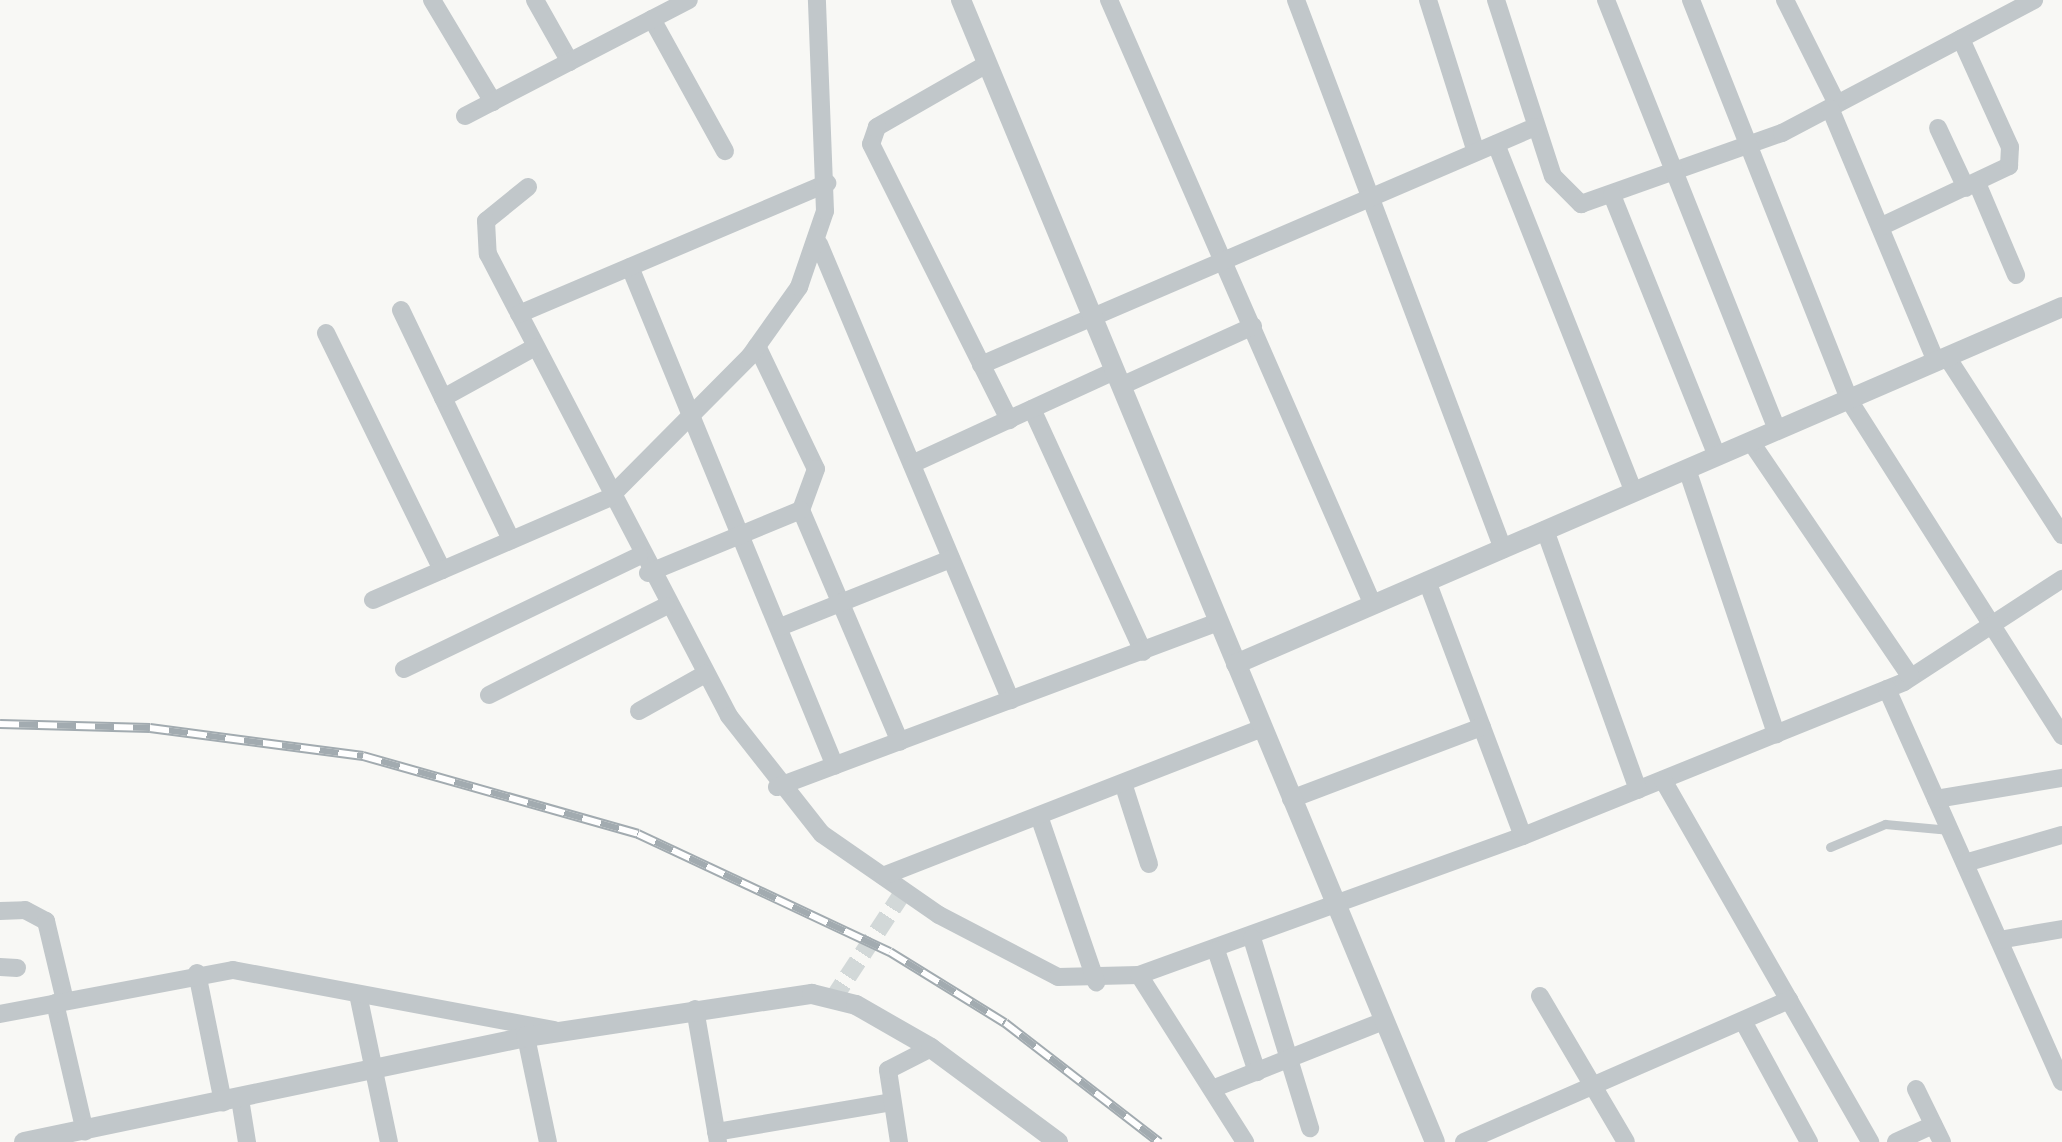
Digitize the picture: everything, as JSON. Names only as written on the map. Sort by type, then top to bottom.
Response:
[{"type":"street","points":[[432,0],[493,102]]},
{"type":"street","points":[[535,0],[570,62]]},
{"type":"street","points":[[465,116],[689,0]]},
{"type":"street","points":[[373,600],[609,498],[757,346],[819,244],[827,182],[817,0]]},
{"type":"street","points":[[961,0],[1380,1022],[1435,1142]]},
{"type":"street","points":[[1110,0],[1373,604]]},
{"type":"street","points":[[1296,0],[1366,199],[1504,548]]},
{"type":"street","points":[[1428,0],[1476,152]]},
{"type":"street","points":[[1496,0],[1536,127],[1565,197],[1581,204],[1750,147],[1961,39],[2002,8],[2034,0]]},
{"type":"street","points":[[1606,0],[1778,430]]},
{"type":"street","points":[[1691,0],[1849,400],[1989,627],[2062,736]]},
{"type":"street","points":[[1785,0],[1941,360],[2062,535]]},
{"type":"street","points":[[652,20],[725,151]]},
{"type":"street","points":[[1880,226],[1971,186],[2012,158],[1961,39]]},
{"type":"street","points":[[988,64],[877,127],[872,144],[1009,420]]},
{"type":"street","points":[[980,364],[1536,127]]},
{"type":"street","points":[[1938,128],[2016,275]]},
{"type":"street","points":[[1496,144],[1634,492]]},
{"type":"street","points":[[519,314],[827,182]]},
{"type":"street","points":[[528,187],[499,206],[484,232],[519,314],[648,574],[705,674],[777,787],[883,876],[1028,968],[1096,982],[1140,975],[1336,908],[1887,689],[1911,678],[2062,579]]},
{"type":"street","points":[[1612,195],[1717,456]]},
{"type":"street","points":[[819,244],[1011,700]]},
{"type":"street","points":[[630,266],[695,413],[835,766]]},
{"type":"street","points":[[1236,664],[2062,308]]},
{"type":"street","points":[[400,310],[511,540]]},
{"type":"street","points":[[912,464],[1032,409],[1252,326]]},
{"type":"street","points":[[326,333],[442,570]]},
{"type":"street","points":[[648,574],[801,510],[816,470],[757,346]]},
{"type":"street","points":[[443,398],[535,347]]},
{"type":"street","points":[[1032,409],[1143,652]]},
{"type":"street","points":[[1751,442],[1911,678]]},
{"type":"street","points":[[1688,469],[1776,734]]},
{"type":"street","points":[[801,510],[900,742]]},
{"type":"street","points":[[1545,530],[1638,790]]},
{"type":"street","points":[[404,669],[639,556]]},
{"type":"street","points":[[780,628],[951,558]]},
{"type":"street","points":[[1427,582],[1524,836]]},
{"type":"street","points":[[489,694],[666,606]]},
{"type":"street","points":[[777,787],[1218,622]]},
{"type":"street","points":[[639,711],[705,674]]},
{"type":"street","points":[[1887,689],[1999,940],[2053,1039],[2062,1082]]},
{"type":"street","points":[[1292,800],[1482,727]]},
{"type":"street","points":[[883,876],[1262,728]]},
{"type":"street","points":[[1936,799],[2062,778]]},
{"type":"street","points":[[1664,780],[1870,1142]]},
{"type":"street","points":[[1123,783],[1149,864]]},
{"type":"street","points":[[1039,816],[1096,982]]},
{"type":"street","points":[[1964,863],[2062,835]]},
{"type":"street","points":[[0,911],[26,910],[46,922],[60,1002],[92,1134]]},
{"type":"street","points":[[1999,940],[2062,929]]},
{"type":"street","points":[[1252,938],[1310,1128]]},
{"type":"street","points":[[1216,950],[1257,1072]]},
{"type":"street","points":[[0,1014],[197,973],[234,970],[560,1032]]},
{"type":"street","points":[[197,973],[232,1100],[248,1142]]},
{"type":"street","points":[[1140,975],[1246,1142]]},
{"type":"street","points":[[358,994],[389,1142]]},
{"type":"street","points":[[24,1142],[92,1134],[526,1037],[812,994],[856,1005],[931,1048],[1030,1132],[1058,1142]]},
{"type":"street","points":[[1540,996],[1626,1142]]},
{"type":"street","points":[[1464,1142],[1790,1000]]},
{"type":"street","points":[[695,1009],[717,1137],[891,1102]]},
{"type":"street","points":[[1743,1021],[1809,1142]]},
{"type":"street","points":[[1212,1089],[1380,1022]]},
{"type":"street","points":[[526,1037],[548,1142]]},
{"type":"street","points":[[899,1142],[888,1070],[931,1048]]},
{"type":"street","points":[[1896,1142],[1938,1133],[1916,1088]]},
{"type":"lane","points":[[1830,846],[1885,824],[1950,830]]},
{"type":"tunnel","points":[[833,999],[904,891]]},
{"type":"railway","points":[[0,724],[150,728],[363,756],[638,834],[890,952],[1005,1023],[1159,1142]]}]
